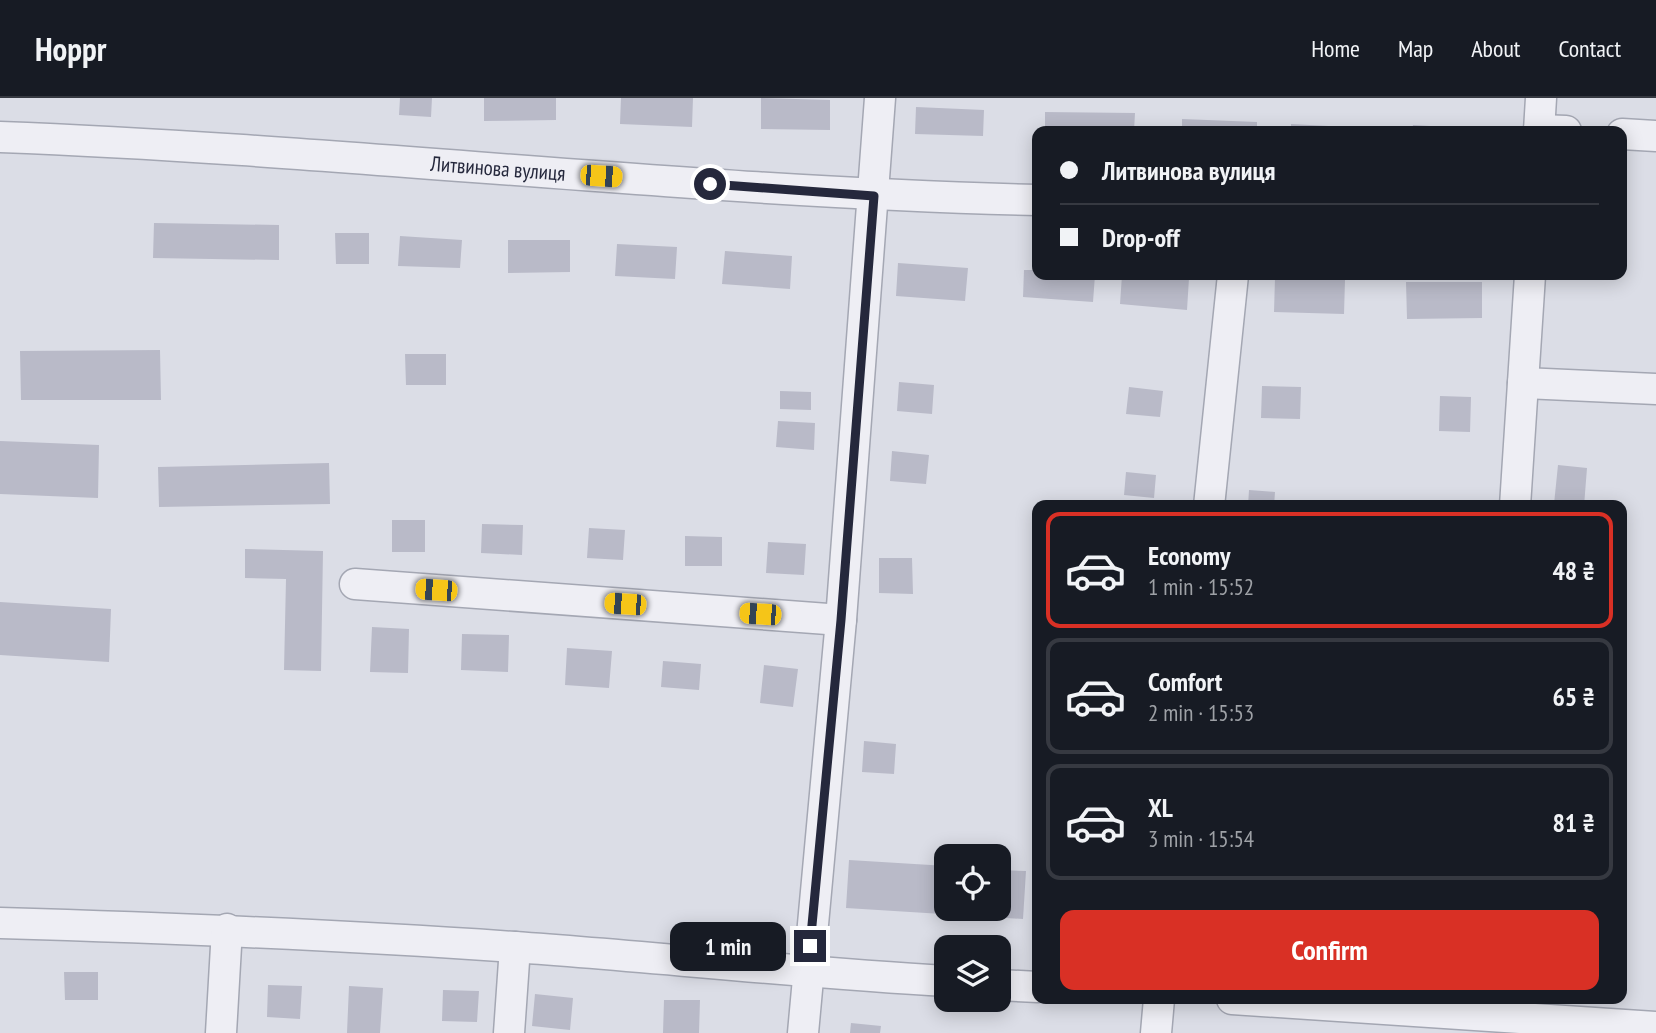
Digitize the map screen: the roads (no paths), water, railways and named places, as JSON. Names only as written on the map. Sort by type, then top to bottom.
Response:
[{"type":"street","points":[[803,1033],[841,620],[880,98]]},
{"type":"street","points":[[1541,98],[1547,126]]},
{"type":"street","points":[[1627,134],[1656,136]]},
{"type":"street","name":"Литвинова вулиця","points":[[0,137],[164,143],[874,196],[1032,200]]},
{"type":"street","points":[[1210,500],[1232,280]]},
{"type":"street","points":[[1515,500],[1530,280]]},
{"type":"street","points":[[1523,383],[1656,389]]},
{"type":"street","points":[[355,584],[841,620]]},
{"type":"street","points":[[0,923],[227,929],[514,947],[807,973],[934,980]]},
{"type":"street","points":[[221,1033],[227,929]]},
{"type":"street","points":[[509,1033],[514,947]]},
{"type":"street","points":[[1011,986],[1032,987]]},
{"type":"street","points":[[1156,1033],[1159,1004]]},
{"type":"street","points":[[1304,1004],[1656,1027]]}]
